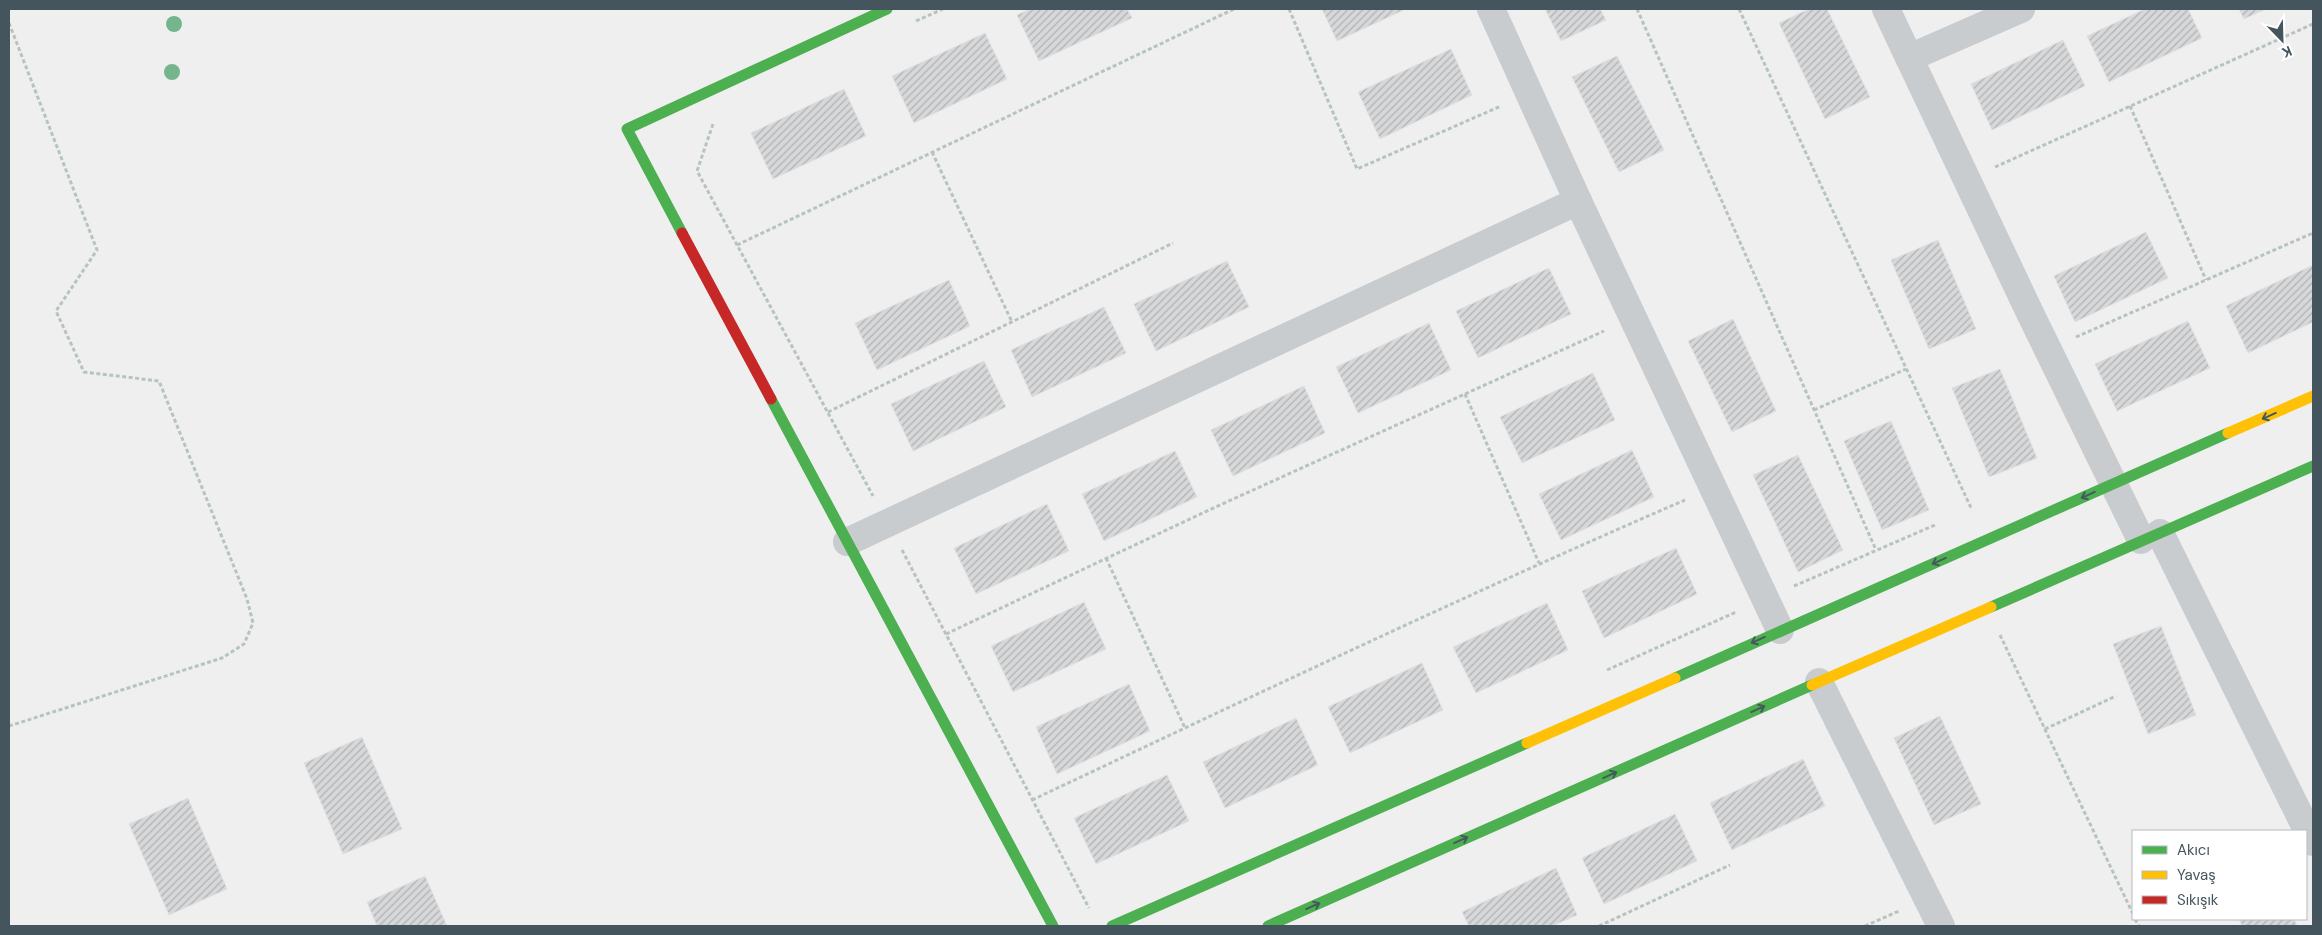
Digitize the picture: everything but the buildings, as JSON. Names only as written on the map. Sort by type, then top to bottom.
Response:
[{"type":"street","points":[[887,9],[626,129],[1053,926]]},
{"type":"street","points":[[1491,9],[1578,201],[1780,630]]},
{"type":"street","points":[[1886,9],[2048,350],[2114,484],[2151,536],[2307,830]]},
{"type":"street","points":[[1909,58],[2021,9]]},
{"type":"street","points":[[847,542],[1578,201]]},
{"type":"street","points":[[1112,926],[2313,396]]},
{"type":"street","points":[[1268,926],[2313,466]]},
{"type":"street","points":[[1820,682],[1941,926]]},
{"type":"street","points":[[2307,831],[2313,842]]},
{"type":"path","points":[[737,245],[1234,9]]},
{"type":"path","points":[[1289,9],[1357,168],[1530,94]]},
{"type":"path","points":[[1637,9],[1876,550]]},
{"type":"path","points":[[1739,9],[1972,510]]},
{"type":"path","points":[[9,23],[97,250],[56,311],[84,372],[159,381],[247,599],[253,623],[244,644],[222,658],[9,726]]},
{"type":"path","points":[[1967,180],[2313,24]]},
{"type":"path","points":[[2130,106],[2206,280]]},
{"type":"path","points":[[716,115],[697,171],[888,524],[1091,913]]},
{"type":"path","points":[[932,152],[1012,322]]},
{"type":"path","points":[[2048,350],[2313,233]]},
{"type":"path","points":[[828,412],[1173,243]]},
{"type":"path","points":[[946,634],[1106,558],[1633,318]]},
{"type":"path","points":[[1814,410],[1906,369]]},
{"type":"path","points":[[1465,394],[1539,563]]},
{"type":"path","points":[[1032,800],[1539,563],[1713,488]]},
{"type":"path","points":[[1963,514],[1981,506]]},
{"type":"path","points":[[1765,598],[1937,525]]},
{"type":"path","points":[[1106,558],[1185,728]]},
{"type":"path","points":[[1999,633],[2132,912]]},
{"type":"path","points":[[2045,729],[2116,696]]},
{"type":"path","points":[[1599,926],[1730,865]]},
{"type":"traffic: fast","points":[[682,233],[627,129],[887,9]]},
{"type":"traffic: fast","points":[[771,399],[1053,926]]},
{"type":"traffic: fast","points":[[1675,678],[2228,433]]},
{"type":"traffic: fast","points":[[1991,607],[2313,466]]},
{"type":"traffic: fast","points":[[1268,926],[1812,685]]},
{"type":"traffic: fast","points":[[1112,926],[1527,743]]},
{"type":"traffic: slow","points":[[2228,433],[2313,396]]},
{"type":"traffic: slow","points":[[1812,685],[1991,607]]},
{"type":"traffic: slow","points":[[1527,743],[1675,678]]},
{"type":"traffic: jam","points":[[682,233],[771,399]]}]
